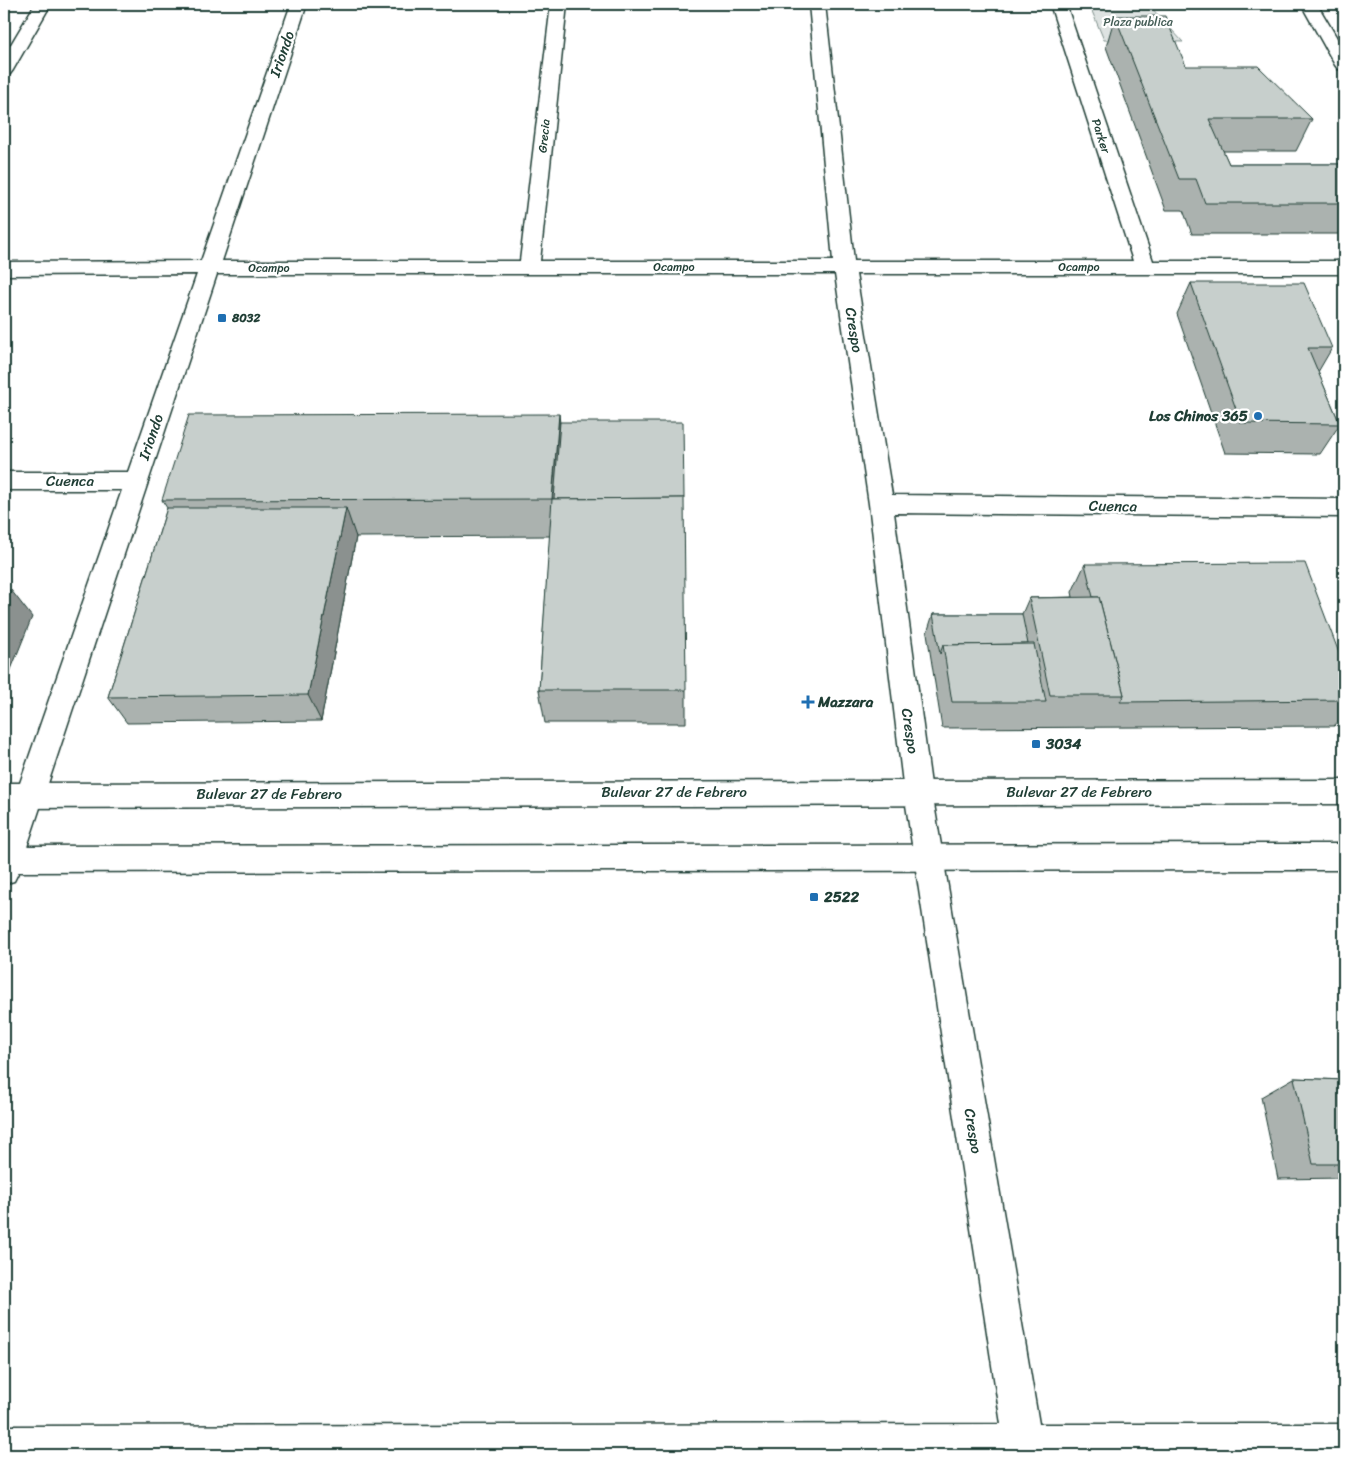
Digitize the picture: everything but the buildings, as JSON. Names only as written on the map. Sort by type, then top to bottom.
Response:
[{"type":"street","points":[[4,70],[42,4]]},
{"type":"street","name":"Iriondo","points":[[5,863],[16,796],[136,481],[298,4]]},
{"type":"street","name":"Grecia","points":[[529,268],[559,4]]},
{"type":"street","name":"Crespo","points":[[817,4],[844,266],[881,504],[918,792],[1024,1449]]},
{"type":"street","name":"Parker","points":[[1058,4],[1145,267]]},
{"type":"street","points":[[1309,4],[1344,66]]},
{"type":"street","name":"Ocampo","points":[[4,268],[1344,267]]},
{"type":"street","name":"Cuenca","points":[[4,481],[136,481]]},
{"type":"street","name":"Cuenca","points":[[881,504],[1344,508]]},
{"type":"street","name":"Bulevar 27 de Febrero","points":[[16,796],[1344,792]]},
{"type":"street","points":[[5,863],[930,857],[1344,858]]},
{"type":"street","points":[[4,1445],[1024,1449],[1344,1443]]},
{"type":"green space","name":"Plaza publica","points":[[1089,4],[1148,4],[1183,42],[1104,40]]},
{"type":"place","name":"8032","points":[[222,318]]},
{"type":"place","name":"Los Chinos 365","points":[[1258,416]]},
{"type":"place","name":"Mazzara","points":[[808,702]]},
{"type":"place","name":"3034","points":[[1036,744]]},
{"type":"place","name":"2522","points":[[814,897]]}]
